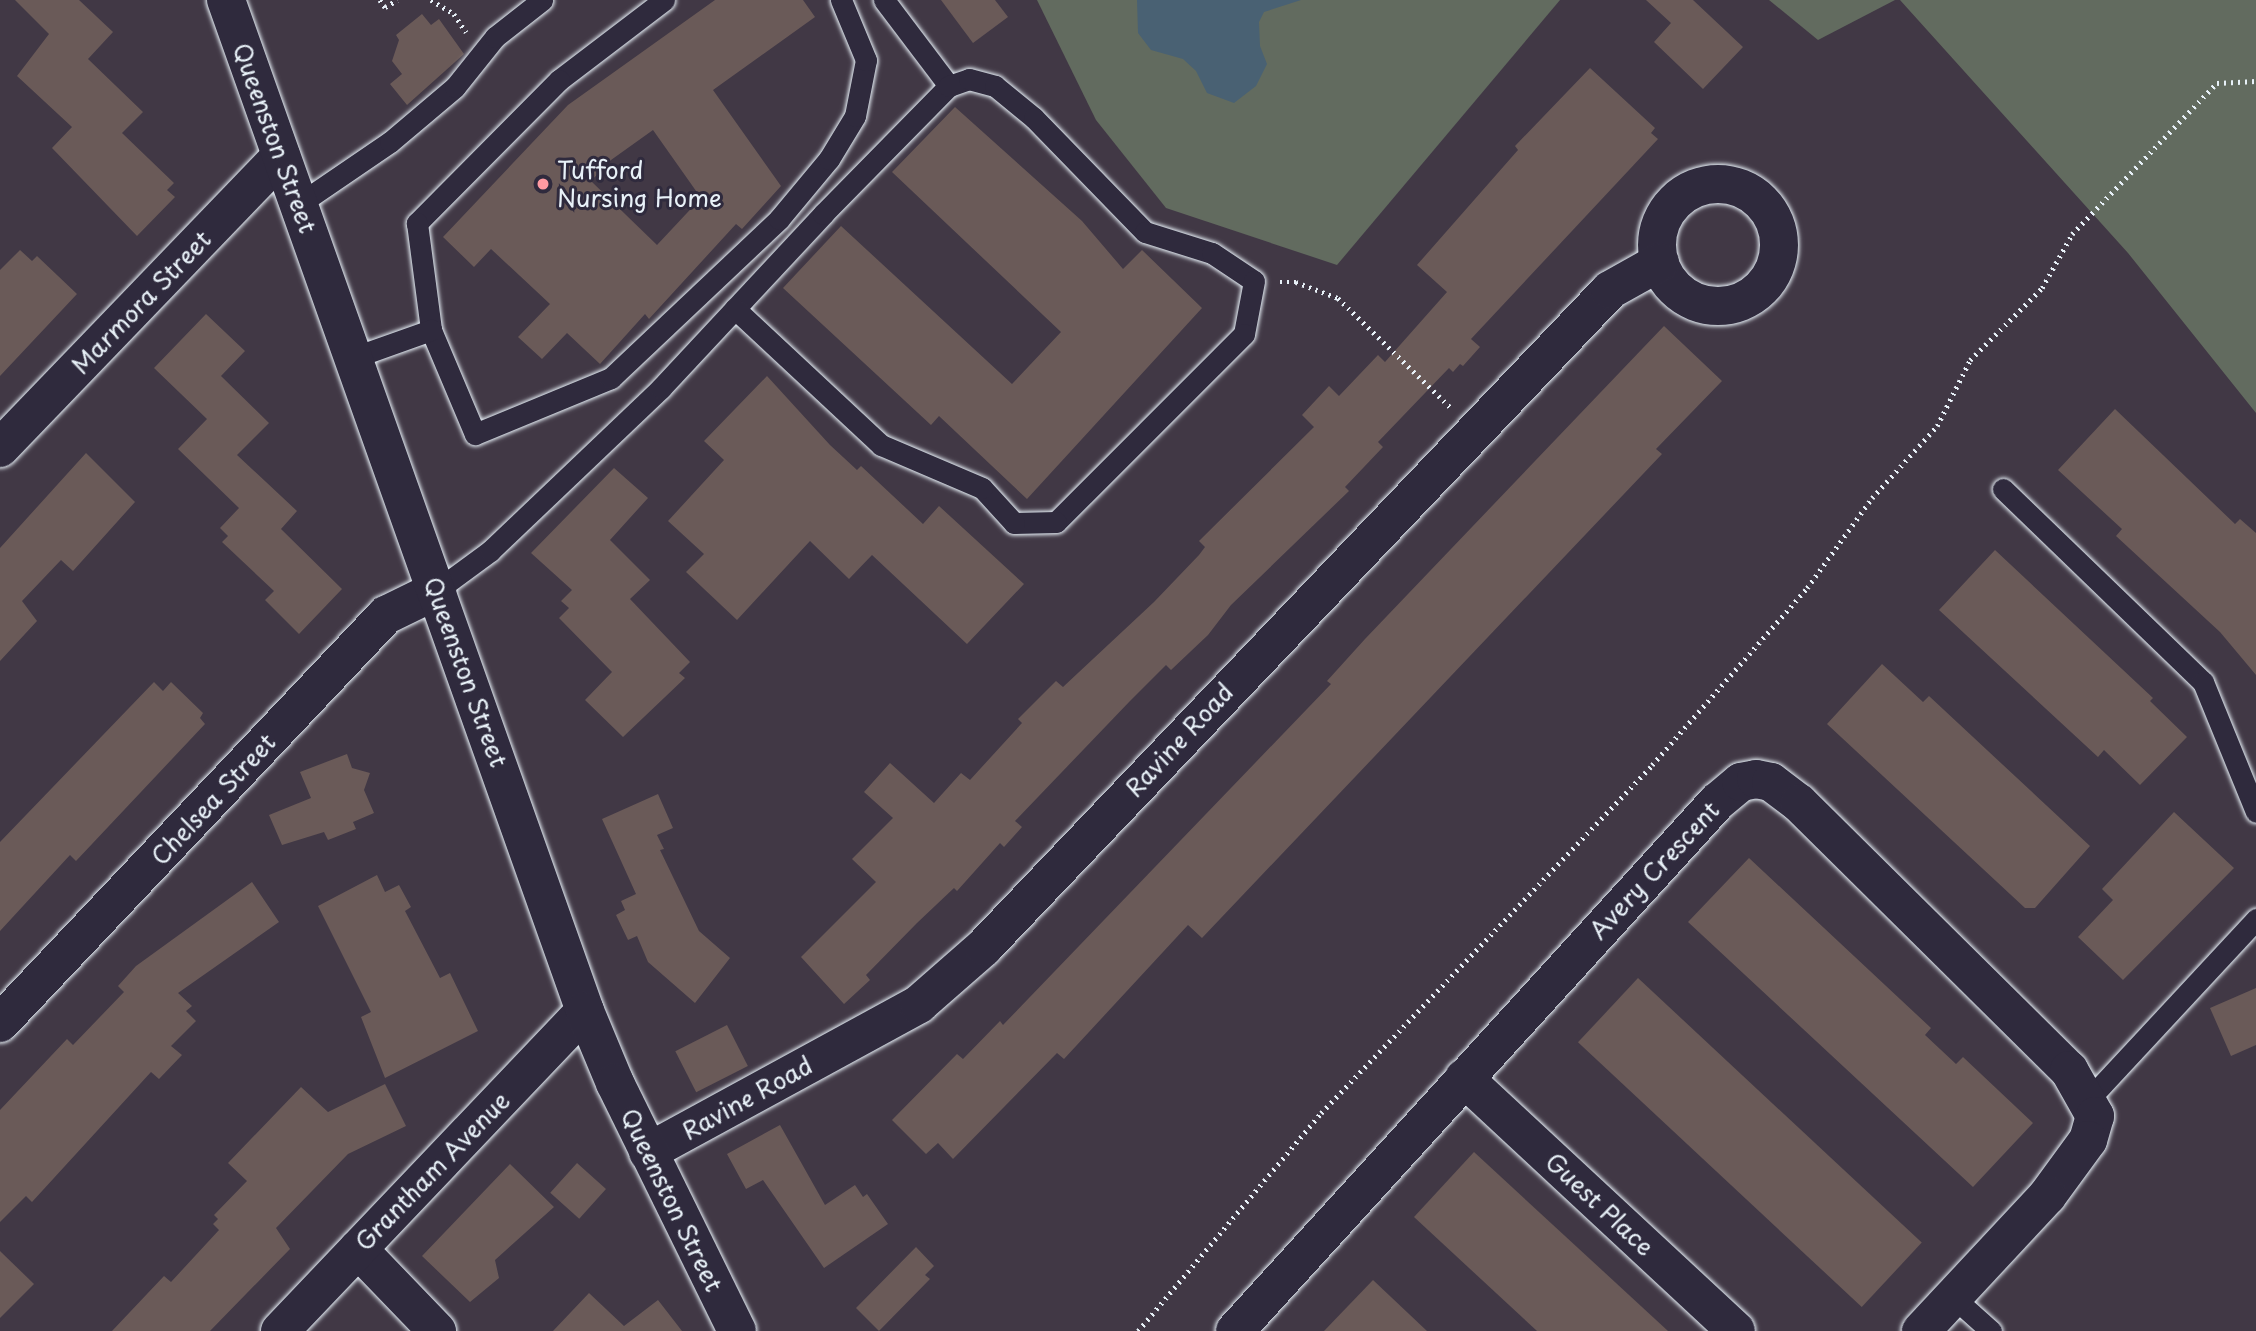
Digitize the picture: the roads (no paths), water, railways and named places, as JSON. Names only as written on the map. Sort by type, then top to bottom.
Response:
[{"type":"street","name":"Queenston Street","points":[[226,0],[355,357],[585,1011],[648,1152],[737,1331]]},
{"type":"street","name":"Marmora Street","points":[[0,448],[281,156]]},
{"type":"street","name":"Ravine Road","points":[[648,1152],[919,1004],[984,947],[1473,429],[1610,290],[1660,262]]},
{"type":"street","name":"Chelsea Street","points":[[0,1023],[386,615],[437,590]]},
{"type":"street","name":"Avery Crescent","points":[[1235,1331],[1728,790],[1756,779],[1771,782],[1799,803],[2069,1070],[2092,1108]]},
{"type":"street","name":"Grantham Avenue","points":[[280,1331],[585,1011]]},
{"type":"street","name":"Guest Place","points":[[1464,1078],[1736,1331]]},
{"type":"street","points":[[1921,1331],[2047,1196],[2088,1140],[2092,1108]]},
{"type":"street","points":[[358,1249],[437,1331]]},
{"type":"lane","points":[[299,204],[390,142],[455,87],[482,53],[542,0]]},
{"type":"lane","points":[[664,0],[559,80],[416,223],[431,330],[475,434],[611,378],[779,219],[829,159],[855,117],[866,60],[841,0]]},
{"type":"lane","points":[[884,0],[949,86]]},
{"type":"lane","points":[[437,590],[490,551],[661,388],[735,309],[949,86],[969,79],[995,86],[1034,118],[1144,232],[1212,253],[1254,281],[1244,334],[1056,522],[1014,523],[982,488],[881,445],[735,309]]},
{"type":"lane","points":[[355,357],[431,330]]},
{"type":"lane","points":[[2003,489],[2203,682],[2256,812]]},
{"type":"lane","points":[[2092,1108],[2256,919]]},
{"type":"lane","points":[[1953,1297],[1991,1331]]},
{"type":"water","points":[[1137,0],[1301,0],[1264,12],[1259,22],[1260,46],[1267,64],[1256,86],[1234,103],[1207,93],[1196,71],[1183,59],[1151,50],[1138,33]]},
{"type":"place","name":"Tufford Nursing Home","points":[[543,184]]}]
